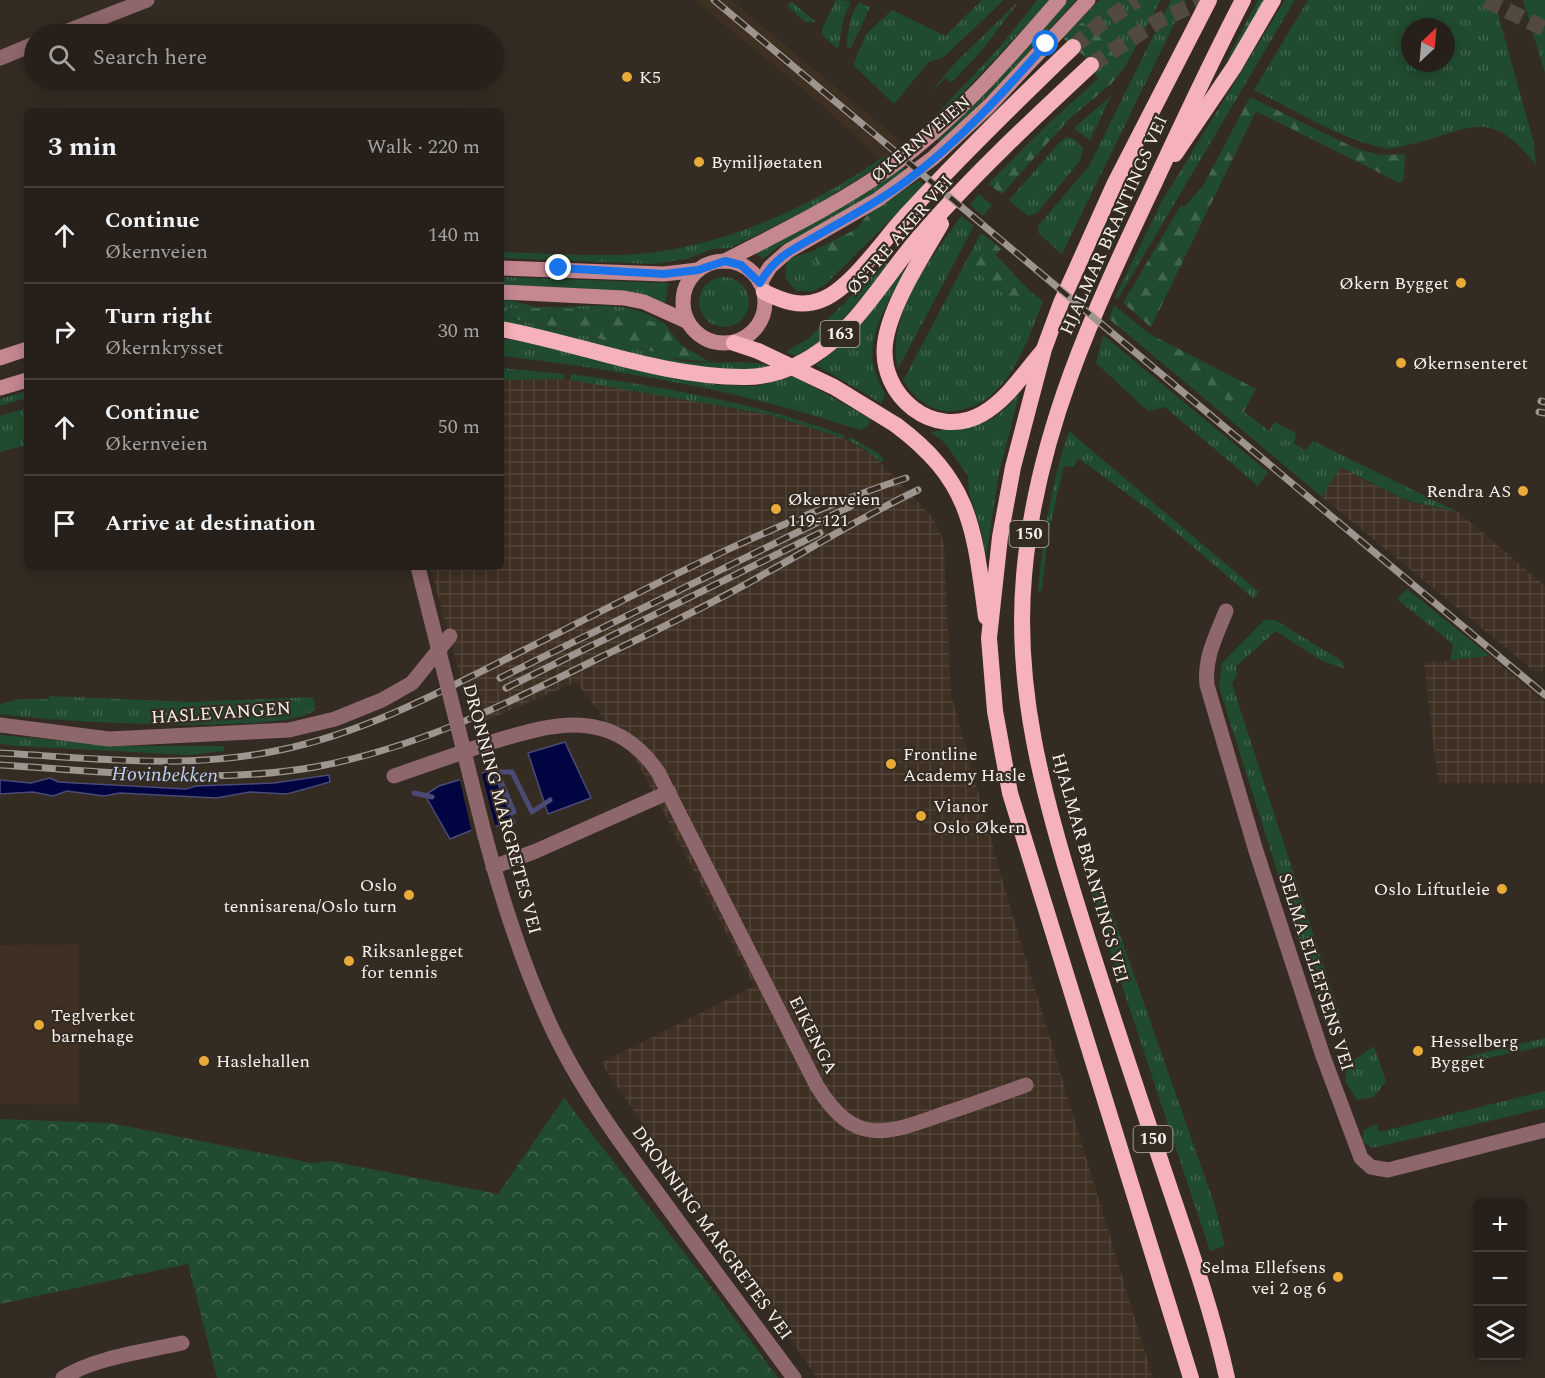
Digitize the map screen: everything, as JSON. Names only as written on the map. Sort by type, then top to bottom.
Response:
[{"type":"highway","name":"HJALMAR BRANTINGS VEI","points":[[1191,1378],[1149,1235],[1044,910],[1010,793],[996,711],[989,638],[1004,505],[1044,349],[1078,263],[1114,185],[1209,0]]},
{"type":"highway","name":"HJALMAR BRANTINGS VEI","points":[[1227,1378],[1191,1254],[1056,835],[1034,746],[1024,667],[1023,578],[1032,511],[1051,433],[1093,313],[1196,91],[1243,0]]},
{"type":"highway","points":[[1154,184],[1214,100],[1273,0]]},
{"type":"highway","name":"ØSTRE AKER VEI","points":[[762,288],[786,302],[810,304],[823,300],[842,286],[910,210],[1073,47]]},
{"type":"highway","name":"ØSTRE AKER VEI","points":[[504,330],[673,369],[721,376],[765,376],[812,357],[839,335],[920,236],[1036,116],[1091,65]]},
{"type":"highway","points":[[957,198],[912,277],[885,344],[885,359],[892,387],[912,409],[927,417],[955,422],[980,416],[1001,403],[1044,349]]},
{"type":"highway","points":[[734,343],[758,351],[834,387],[896,425],[928,451],[954,483],[963,500],[970,524],[989,638]]},
{"type":"main road","name":"ØKERNVEIEN","points":[[725,261],[841,200],[921,144],[974,93],[1059,0]]},
{"type":"main road","name":"ØKERNVEIEN","points":[[762,288],[770,267],[788,251],[878,200],[933,158],[989,106],[1088,0]]},
{"type":"main road","points":[[504,268],[664,274],[698,270],[725,261],[741,265],[762,288],[762,318],[756,329],[734,343],[720,344],[706,340],[686,321],[644,302],[624,298],[504,292]]},
{"type":"main road","points":[[686,321],[682,299],[685,288],[698,270]]},
{"type":"main road","points":[[0,358],[24,350]]},
{"type":"main road","points":[[0,388],[24,381]]},
{"type":"street","points":[[86,24],[147,0]]},
{"type":"street","points":[[0,58],[24,49]]},
{"type":"street","name":"DRONNING MARGRETES VEI","points":[[419,570],[493,867],[508,918],[549,1023],[590,1095],[645,1177],[794,1378]]},
{"type":"street","name":"SELMA ELLEFSENS VEI","points":[[1226,611],[1208,655],[1205,669],[1207,685],[1256,852],[1323,1056],[1361,1158],[1371,1167],[1388,1170],[1545,1130]]},
{"type":"street","name":"HASLEVANGEN","points":[[0,725],[109,739],[289,730],[334,719],[412,683],[450,636]]},
{"type":"street","name":"EIKENGA","points":[[394,776],[538,728],[578,724],[602,729],[628,741],[651,762],[669,792],[817,1086],[831,1109],[854,1125],[875,1131],[900,1130],[1026,1085]]},
{"type":"street","points":[[493,867],[536,851],[669,792]]},
{"type":"street","points":[[63,1378],[71,1373],[110,1360],[182,1343]]},
{"type":"shaded area","points":[[694,0],[731,0],[903,143],[880,160],[824,107]]},
{"type":"shaded area","points":[[564,379],[608,386],[765,414],[843,438],[874,456],[933,518],[944,542],[951,694],[1006,893],[1153,1378],[817,1378],[601,1063],[754,986],[637,762],[576,682],[474,726],[431,570],[504,570],[504,380]]},
{"type":"shaded area","points":[[1340,467],[1406,501],[1458,512],[1545,586],[1545,666],[1539,675],[1322,497]]},
{"type":"shaded area","points":[[1490,656],[1545,702],[1545,783],[1438,783],[1424,663]]},
{"type":"shaded area","points":[[565,742],[591,798],[548,814],[528,753]]},
{"type":"shaded area","points":[[492,770],[515,823],[472,830],[450,839],[425,795],[439,786]]},
{"type":"shaded area","points":[[329,775],[330,782],[287,794],[250,792],[216,798],[120,793],[104,796],[67,791],[53,796],[33,792],[0,794],[0,780],[31,783],[50,778],[58,782],[186,789],[196,786],[274,783]]},
{"type":"shaded area","name":"Teglverket barnehage","points":[[78,944],[79,1105],[0,1104],[0,945]]},
{"type":"green space","points":[[836,0],[851,1],[844,17],[838,49],[822,35],[822,29]]},
{"type":"green space","points":[[982,0],[1004,0],[944,57],[929,62],[894,104],[853,65],[866,34],[892,10],[945,36]]},
{"type":"green space","points":[[1020,0],[979,54],[951,83],[946,78],[928,95],[955,63]]},
{"type":"green space","points":[[1037,0],[1050,0],[935,123],[926,131],[923,129],[999,48]]},
{"type":"green space","points":[[1067,0],[1076,0],[941,143],[936,138]]},
{"type":"green space","points":[[1100,0],[1161,0],[1125,67],[1120,55],[1081,23],[1064,39],[1061,37]]},
{"type":"green space","points":[[1171,0],[1186,0],[1062,254],[1039,234],[1038,226],[1089,166]]},
{"type":"green space","points":[[1258,0],[1266,0],[1235,54],[1226,61]]},
{"type":"green space","points":[[1285,0],[1295,0],[1118,299],[1115,297],[1162,201]]},
{"type":"green space","points":[[1308,0],[1494,0],[1533,139],[1536,165],[1505,134],[1492,128],[1465,129],[1401,147],[1384,148],[1350,138],[1254,90]]},
{"type":"green space","points":[[1523,0],[1545,0],[1545,73]]},
{"type":"green space","points":[[791,1],[816,22],[805,22],[787,6]]},
{"type":"green space","points":[[859,2],[870,7],[851,48],[846,47],[851,17]]},
{"type":"green space","points":[[1081,23],[1089,24],[1108,38],[1125,67],[1111,84],[1070,118],[1002,194],[988,184],[1052,120],[1098,79],[1089,60],[1064,39]]},
{"type":"green space","points":[[1111,96],[1090,140],[1074,129],[1075,127]]},
{"type":"green space","points":[[1250,97],[1357,149],[1381,155],[1405,154],[1404,179],[1400,183],[1256,111],[1151,327],[1123,303],[1181,205],[1184,207],[1203,186]]},
{"type":"green space","points":[[1067,137],[1074,139],[1083,148],[1080,161],[1037,213],[1028,216],[1009,200]]},
{"type":"green space","points":[[888,154],[892,158],[811,208],[730,248],[712,249],[687,259],[653,264],[504,258],[504,252],[632,254],[675,249],[704,242],[760,224],[787,212],[864,170]]},
{"type":"green space","points":[[902,167],[907,170],[859,204],[778,247],[763,259],[755,253]]},
{"type":"green space","points":[[919,180],[921,182],[854,250],[829,269],[816,261],[811,252],[856,229],[868,214]]},
{"type":"green space","points":[[921,182],[924,186],[825,285],[813,291],[797,291],[789,283],[785,273],[789,258],[811,252],[815,260],[829,269],[854,250]]},
{"type":"green space","points":[[979,194],[992,205],[983,216],[970,205]]},
{"type":"green space","points":[[961,216],[974,226],[898,369],[896,348],[898,328],[905,307],[925,268]]},
{"type":"green space","points":[[981,233],[989,239],[975,259],[1023,310],[1032,293],[1043,301],[1021,354],[1000,386],[987,399],[971,407],[944,411],[924,403],[903,381]]},
{"type":"green space","points":[[989,239],[1001,249],[996,255],[1032,293],[1024,311],[977,272],[975,259]]},
{"type":"green space","points":[[885,262],[889,265],[847,315],[824,338],[798,357],[786,352],[809,338]]},
{"type":"green space","points":[[901,269],[905,272],[877,328],[872,352],[873,364],[885,395],[881,403],[816,365],[834,351]]},
{"type":"green space","points":[[504,277],[669,283],[665,303],[625,293],[563,288],[504,287]]},
{"type":"green space","points":[[724,277],[742,284],[749,302],[742,320],[724,327],[706,320],[699,302],[706,284]]},
{"type":"green space","points":[[504,299],[538,307],[619,307],[650,315],[665,324],[593,309],[504,308]]},
{"type":"green space","points":[[1114,305],[1148,333],[1256,389],[1243,413],[1146,337],[1125,332],[1109,319]]},
{"type":"green space","points":[[504,308],[593,309],[665,324],[681,345],[710,362],[666,358],[655,352],[504,316]]},
{"type":"green space","points":[[504,317],[655,352],[683,361],[743,362],[772,366],[743,369],[710,368],[601,348],[504,324]]},
{"type":"green space","points":[[1125,332],[1146,337],[1269,431],[1275,422],[1296,433],[1294,444],[1306,450],[1313,441],[1458,512],[1405,500],[1341,467],[1322,497]]},
{"type":"green space","points":[[1103,335],[1268,472],[1258,486],[1165,407],[1148,411],[1096,363]]},
{"type":"green space","points":[[504,340],[522,340],[718,385],[757,386],[794,376],[871,419],[868,426],[860,430],[727,393],[592,368],[504,356]]},
{"type":"green space","points":[[504,368],[565,374],[564,379],[504,380]]},
{"type":"green space","points":[[571,374],[709,397],[777,414],[844,435],[843,438],[767,414],[570,380]]},
{"type":"green space","points":[[1020,391],[999,473],[985,563],[982,533],[969,493],[968,476],[944,442],[930,432],[981,424],[1001,413]]},
{"type":"green space","points":[[24,392],[24,399],[0,406],[0,399]]},
{"type":"green space","points":[[24,409],[24,446],[0,452],[0,416]]},
{"type":"green space","points":[[1069,431],[1259,592],[1254,599],[1151,511],[1078,458],[1074,467],[1064,466],[1048,535],[1042,591],[1038,591],[1049,510],[1057,470]]},
{"type":"green space","points":[[850,437],[878,453],[884,460],[880,462],[866,450],[848,440]]},
{"type":"green space","points":[[1407,589],[1490,656],[1450,660],[1453,644],[1397,599]]},
{"type":"green space","points":[[1264,620],[1275,620],[1342,661],[1344,668],[1322,661],[1276,631],[1236,666],[1237,675],[1232,684],[1341,1019],[1337,1021],[1339,1031],[1326,1026],[1219,687],[1222,663]]},
{"type":"green space","points":[[49,696],[192,702],[313,697],[316,708],[299,717],[265,722],[219,724],[113,723],[0,714],[0,704],[19,699],[49,699]]},
{"type":"green space","points":[[0,735],[119,746],[224,746],[224,751],[189,755],[19,746],[0,744]]},
{"type":"green space","points":[[1086,877],[1097,881],[1104,889],[1215,1206],[1225,1246],[1210,1251]]},
{"type":"green space","points":[[1545,1038],[1545,1046],[1468,1062],[1443,1071],[1440,1063]]},
{"type":"green space","points":[[1374,1046],[1386,1081],[1374,1097],[1357,1100],[1345,1081],[1347,1065]]},
{"type":"green space","points":[[1545,1091],[1545,1108],[1372,1148],[1362,1141],[1364,1130],[1377,1124],[1379,1132]]},
{"type":"green space","points":[[564,1098],[718,1296],[778,1378],[217,1378],[188,1264],[0,1304],[0,1119],[110,1123],[312,1163],[330,1161],[498,1194]]},
{"type":"pier","points":[[481,770],[496,829],[472,833],[459,777]]},
{"type":"waterway","name":"Hovinbekken","points":[[504,814],[514,812],[497,772],[512,772],[532,812],[550,800]]},
{"type":"waterway","name":"Hovinbekken","points":[[414,793],[432,797]]},
{"type":"tunnel","points":[[1073,47],[1100,24],[1137,0]]},
{"type":"tunnel","points":[[1091,65],[1160,20],[1204,0]]},
{"type":"tunnel","points":[[1486,0],[1545,29]]},
{"type":"railway","points":[[714,0],[1545,695]]},
{"type":"railway","points":[[1541,401],[1545,402]]},
{"type":"railway","points":[[1539,412],[1545,413]]},
{"type":"railway","points":[[0,753],[105,760],[210,760],[280,750],[312,742],[374,721],[434,695],[759,535],[856,495],[906,478]]},
{"type":"railway","points":[[0,765],[197,776],[276,772],[353,759],[461,723],[530,692],[725,596],[918,490]]},
{"type":"railway","points":[[500,678],[851,506]]},
{"type":"railway","points":[[506,688],[820,533]]},
{"type":"place","name":"K5","points":[[627,77]]},
{"type":"place","name":"Bymiljøetaten","points":[[699,162]]},
{"type":"place","name":"Økern Bygget","points":[[1461,283]]},
{"type":"place","name":"Økernsenteret","points":[[1401,363]]},
{"type":"place","name":"Rendra AS","points":[[1523,491]]},
{"type":"place","name":"Økernveien 119-121","points":[[776,509]]},
{"type":"place","name":"Frontline Academy Hasle","points":[[891,764]]},
{"type":"place","name":"Vianor Oslo Økern","points":[[921,816]]},
{"type":"place","name":"Oslo Liftutleie","points":[[1502,889]]},
{"type":"place","name":"Oslo tennisarena/Oslo turn","points":[[409,895]]},
{"type":"place","name":"Riksanlegget for tennis","points":[[349,961]]},
{"type":"place","name":"Teglverket barnehage","points":[[39,1025]]},
{"type":"place","name":"Hesselberg Bygget","points":[[1418,1051]]},
{"type":"place","name":"Haslehallen","points":[[204,1061]]},
{"type":"place","name":"Selma Ellefsens vei 2 og 6","points":[[1338,1277]]},
{"type":"route","points":[[559,268],[664,274],[698,270],[715,262],[725,261],[741,265],[749,270],[760,283],[770,267],[788,251],[905,182],[989,106],[1046,44]]}]
